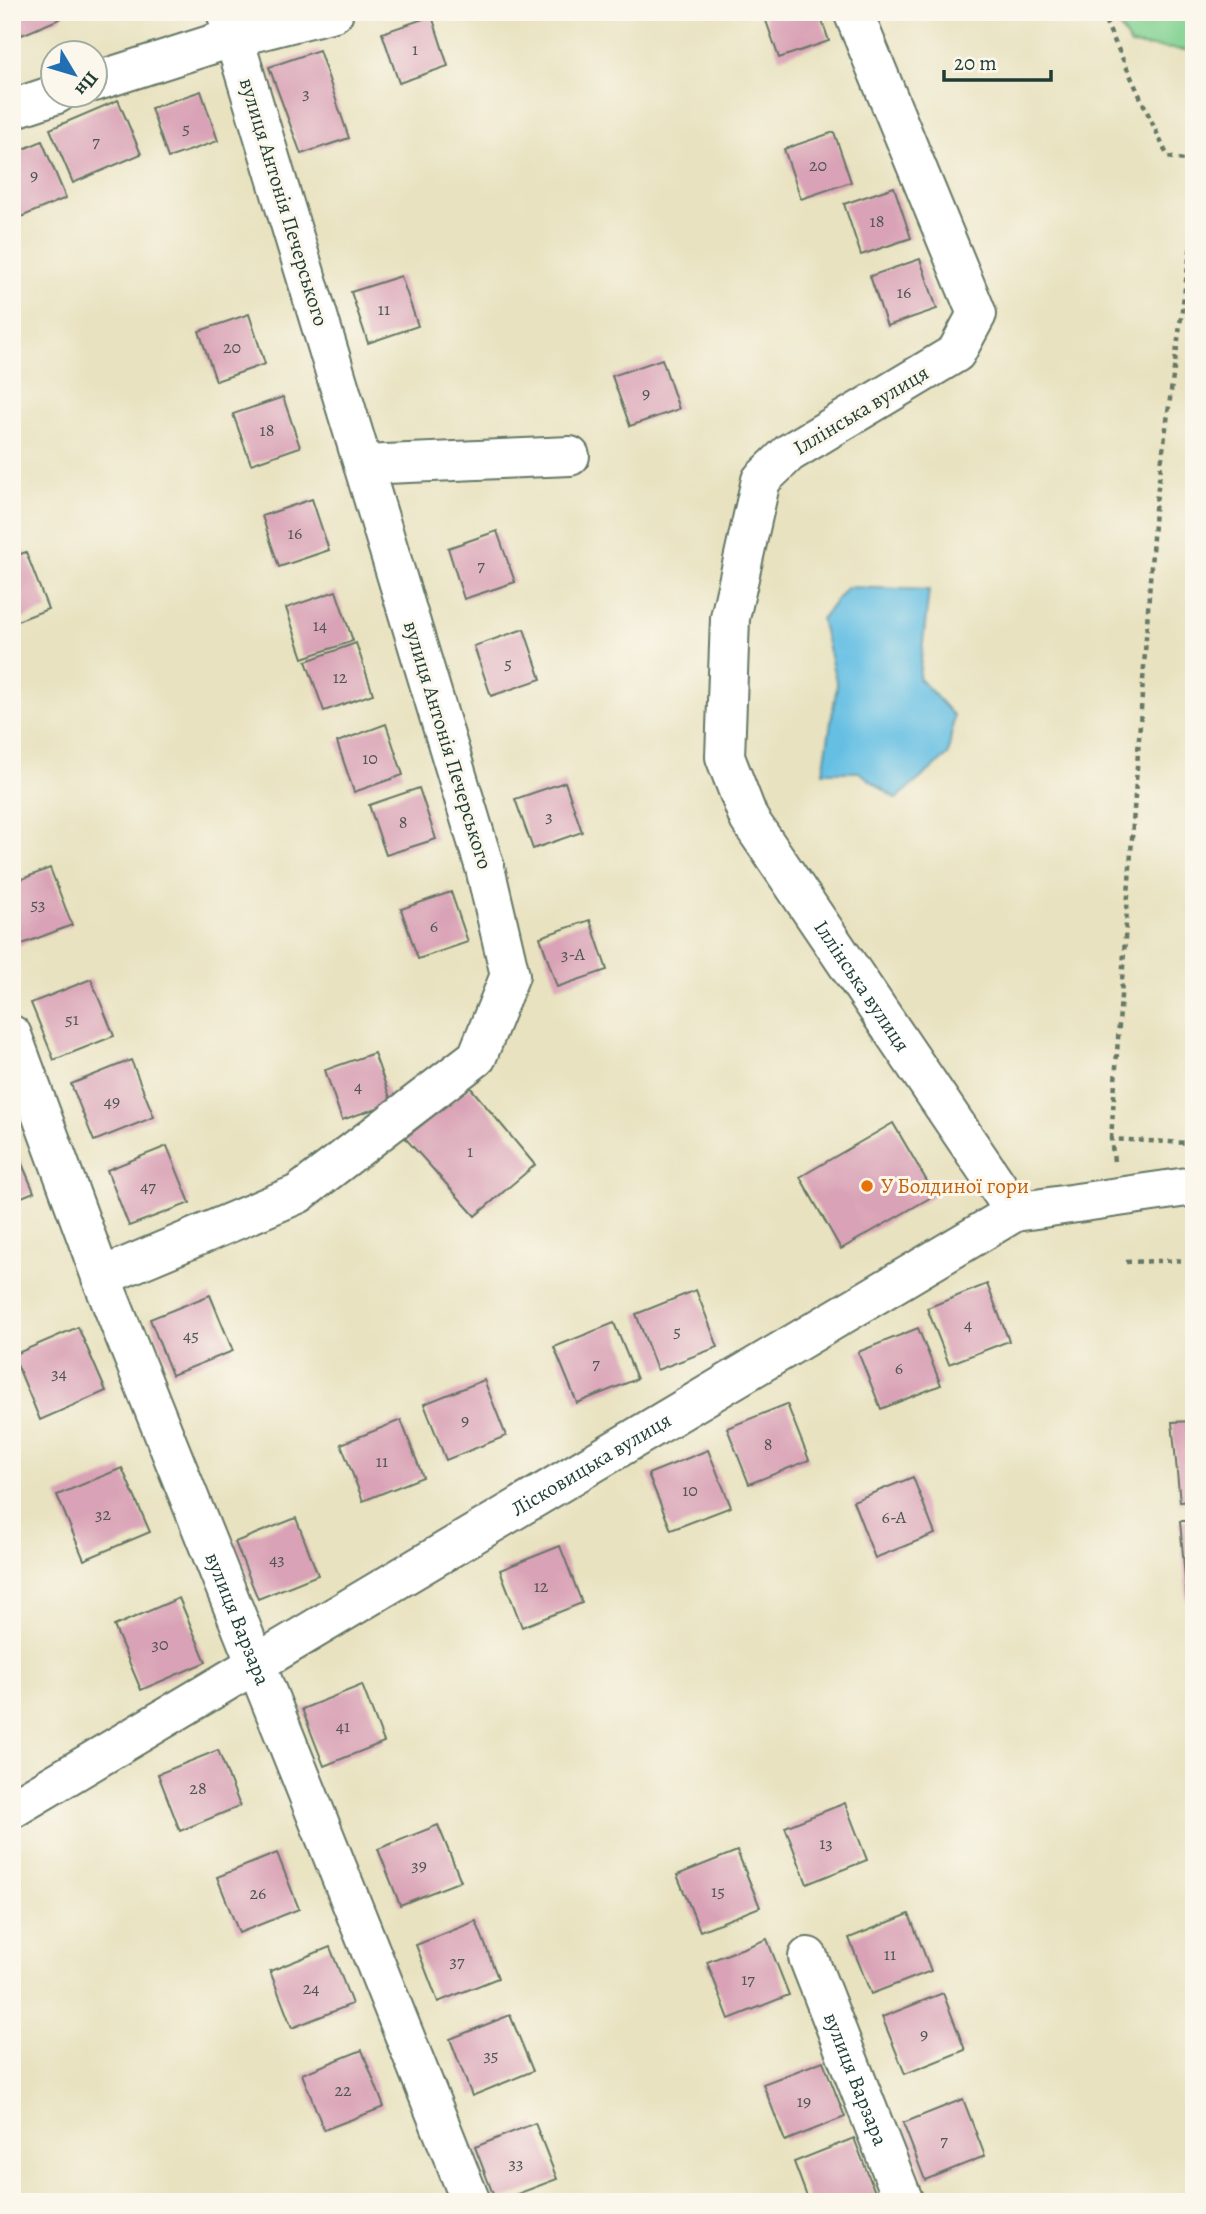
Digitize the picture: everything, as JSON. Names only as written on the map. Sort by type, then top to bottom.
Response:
[{"type":"street","points":[[108,76],[230,25],[334,12]]},
{"type":"street","name":"Іллінська вулиця","points":[[853,12],[977,314],[956,354],[789,453],[761,480],[730,618],[726,757],[749,818],[1016,1212]]},
{"type":"street","name":"вулиця Антонія Печерського","points":[[101,1277],[298,1194],[477,1057],[510,975],[485,868],[230,25]]},
{"type":"street","points":[[12,109],[38,100]]},
{"type":"street","points":[[363,465],[570,456]]},
{"type":"street","name":"вулиця Варзара","points":[[12,1035],[101,1277],[471,2202]]},
{"type":"street","name":"Лісковицька вулиця","points":[[12,1809],[1016,1212],[1194,1186]]},
{"type":"street","name":"вулиця Варзара","points":[[808,1957],[904,2202]]},
{"type":"path","points":[[1101,12],[1168,157],[1194,162]]},
{"type":"path","points":[[1114,1163],[1111,1139],[1155,509],[1194,222]]},
{"type":"path","points":[[1111,1139],[1189,1143],[1194,1134]]},
{"type":"path","points":[[1126,1262],[1194,1259]]},
{"type":"green space","points":[[1110,12],[1194,12],[1194,51],[1131,45]]},
{"type":"water","points":[[847,587],[929,590],[919,678],[954,716],[948,755],[896,799],[859,772],[823,772],[837,685],[821,619]]},
{"type":"building","points":[[12,12],[60,12],[62,18],[22,35]]},
{"type":"building","points":[[763,12],[819,12],[829,41],[779,58]]},
{"type":"building","points":[[432,16],[448,66],[399,83],[382,33]]},
{"type":"building","points":[[319,50],[349,138],[301,154],[269,67]]},
{"type":"building","points":[[201,91],[218,141],[168,158],[151,108]]},
{"type":"building","points":[[118,100],[141,154],[73,183],[50,129],[99,108],[108,108],[108,104]]},
{"type":"building","points":[[834,132],[851,182],[801,199],[784,149]]},
{"type":"building","points":[[42,141],[66,198],[21,217],[12,197],[12,154]]},
{"type":"building","points":[[894,187],[911,238],[861,255],[844,204]]},
{"type":"building","points":[[920,259],[937,309],[887,326],[870,276]]},
{"type":"building","points":[[401,276],[418,326],[368,343],[351,292]]},
{"type":"building","points":[[249,314],[265,364],[216,381],[199,331]]},
{"type":"building","points":[[662,359],[679,409],[630,426],[612,376]]},
{"type":"building","points":[[283,397],[300,447],[251,464],[233,414]]},
{"type":"building","points":[[312,499],[329,550],[279,567],[262,516]]},
{"type":"building","points":[[497,531],[515,582],[464,599],[448,548]]},
{"type":"building","points":[[26,552],[48,609],[12,623],[12,557]]},
{"type":"building","points":[[336,591],[353,641],[303,658],[286,608]]},
{"type":"building","points":[[524,629],[541,679],[491,696],[474,646]]},
{"type":"building","points":[[356,643],[373,694],[324,711],[306,661]]},
{"type":"building","points":[[386,724],[403,775],[354,792],[337,742]]},
{"type":"building","points":[[565,782],[582,832],[533,849],[515,799]]},
{"type":"building","points":[[419,788],[436,839],[386,855],[369,805]]},
{"type":"building","points":[[50,868],[72,925],[12,948],[12,883]]},
{"type":"building","points":[[451,892],[468,942],[418,959],[401,909]]},
{"type":"building","points":[[590,920],[607,970],[557,987],[540,937]]},
{"type":"building","points":[[91,979],[114,1036],[54,1060],[31,1003]]},
{"type":"building","points":[[374,1053],[392,1103],[342,1120],[325,1070]]},
{"type":"building","points":[[131,1060],[154,1117],[94,1141],[71,1084]]},
{"type":"building","points":[[470,1087],[535,1165],[475,1216],[405,1138]]},
{"type":"building","name":"У Болдиної гори","points":[[893,1123],[935,1195],[841,1249],[800,1177]]},
{"type":"building","points":[[12,1140],[34,1192],[12,1201]]},
{"type":"building","points":[[167,1146],[190,1203],[129,1226],[107,1170]]},
{"type":"building","points":[[987,1284],[1009,1341],[949,1364],[927,1308]]},
{"type":"building","points":[[696,1290],[718,1347],[657,1370],[636,1314]]},
{"type":"building","points":[[210,1295],[233,1351],[172,1375],[150,1319]]},
{"type":"building","points":[[614,1323],[637,1379],[577,1403],[554,1347]]},
{"type":"building","points":[[78,1327],[106,1391],[40,1420],[13,1355]]},
{"type":"building","points":[[918,1328],[941,1385],[881,1409],[858,1352]]},
{"type":"building","points":[[484,1380],[506,1436],[446,1460],[424,1404]]},
{"type":"building","points":[[787,1404],[809,1460],[749,1484],[727,1428]]},
{"type":"building","points":[[401,1420],[423,1477],[363,1501],[341,1444]]},
{"type":"building","points":[[1194,1421],[1194,1501],[1180,1502],[1172,1422]]},
{"type":"building","points":[[708,1450],[731,1507],[671,1530],[648,1474]]},
{"type":"building","points":[[122,1468],[150,1532],[84,1560],[57,1495]]},
{"type":"building","points":[[913,1477],[935,1534],[875,1558],[853,1501]]},
{"type":"building","points":[[296,1518],[318,1575],[258,1599],[235,1542]]},
{"type":"building","points":[[1180,1521],[1194,1521],[1194,1601],[1187,1601]]},
{"type":"building","points":[[560,1546],[582,1603],[522,1627],[500,1570]]},
{"type":"building","points":[[179,1598],[206,1662],[141,1690],[114,1626]]},
{"type":"building","points":[[1194,1633],[1194,1665],[1192,1665],[1189,1634]]},
{"type":"building","points":[[362,1685],[384,1742],[324,1766],[302,1709]]},
{"type":"building","points":[[218,1750],[240,1806],[180,1831],[158,1774]]},
{"type":"building","points":[[845,1803],[867,1860],[807,1884],[785,1827]]},
{"type":"building","points":[[438,1825],[461,1881],[400,1905],[378,1849]]},
{"type":"building","points":[[737,1851],[760,1907],[700,1931],[677,1875]]},
{"type":"building","points":[[277,1853],[299,1909],[239,1933],[217,1877]]},
{"type":"building","points":[[909,1914],[931,1971],[871,1994],[849,1938]]},
{"type":"building","points":[[476,1921],[498,1978],[438,2002],[416,1945]]},
{"type":"building","points":[[767,1939],[789,1995],[729,2019],[707,1962]]},
{"type":"building","points":[[330,1947],[352,2004],[292,2028],[270,1971]]},
{"type":"building","points":[[943,1993],[965,2050],[905,2074],[882,2017]]},
{"type":"building","points":[[510,2015],[533,2071],[472,2096],[450,2039]]},
{"type":"building","points":[[362,2050],[384,2107],[324,2130],[302,2074]]},
{"type":"building","points":[[823,2061],[845,2117],[785,2141],[763,2084]]},
{"type":"building","points":[[963,2099],[985,2156],[925,2180],[903,2123]]},
{"type":"building","points":[[535,2123],[557,2179],[496,2202],[475,2147]]},
{"type":"building","points":[[854,2138],[876,2195],[858,2202],[809,2202],[794,2162]]},
{"type":"place","name":"У Болдиної гори","points":[[867,1186]]}]
